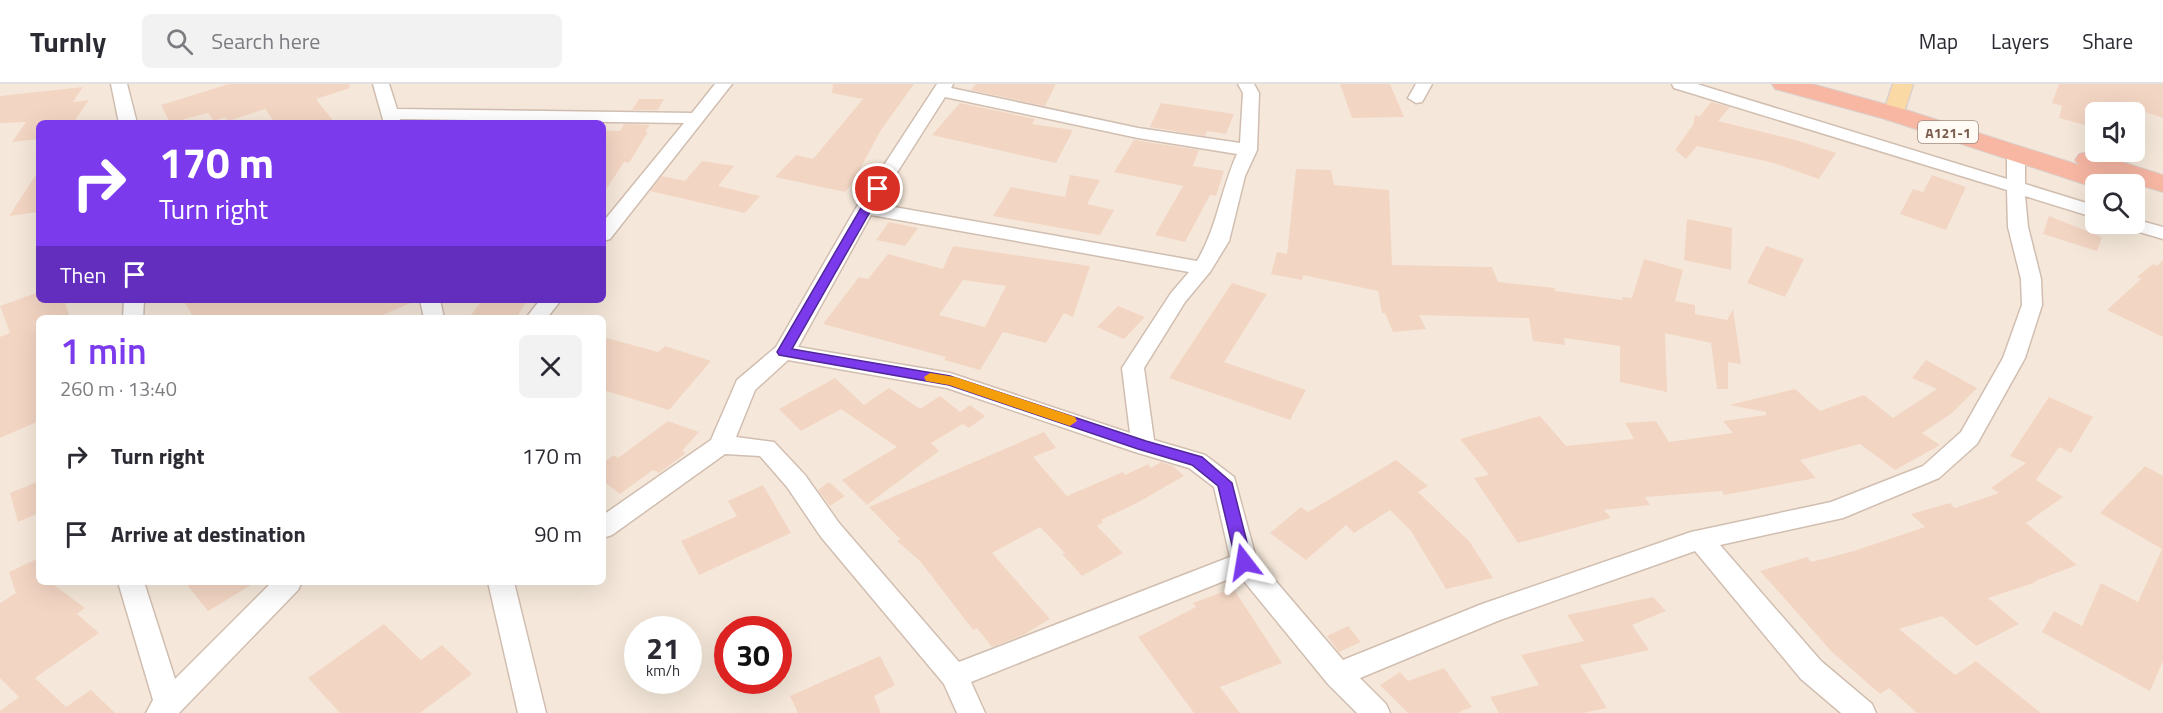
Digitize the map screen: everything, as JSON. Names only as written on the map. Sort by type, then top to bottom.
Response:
[{"type":"highway","name":"A121-1","points":[[1784,84],[1889,98],[2016,154],[2085,176]]},
{"type":"highway","name":"A121-1","points":[[1840,84],[2163,184]]},
{"type":"highway","points":[[2145,196],[2163,202]]},
{"type":"street","points":[[119,84],[127,120]]},
{"type":"street","points":[[381,84],[392,118],[696,118]]},
{"type":"street","points":[[606,231],[724,84]]},
{"type":"street","points":[[1143,446],[1133,368],[1178,298],[1203,268],[1219,241],[1236,176],[1248,150],[1251,93],[1246,84]]},
{"type":"street","points":[[1680,84],[2085,209]]},
{"type":"street","points":[[606,526],[721,445],[745,386],[784,352],[865,208],[943,88],[1138,133],[1248,150]]},
{"type":"street","points":[[1338,675],[1491,612],[1700,538],[1834,511],[1931,472],[1969,438],[2014,358],[2032,305],[2031,279],[2019,227],[2016,154]]},
{"type":"street","points":[[865,208],[1203,268]]},
{"type":"street","points":[[2145,227],[2163,232]]},
{"type":"street","points":[[538,315],[548,303]]},
{"type":"street","points":[[784,352],[950,381],[1143,446],[1197,461],[1225,483],[1244,562],[1338,675],[1376,713]]},
{"type":"street","points":[[721,445],[766,448],[796,481],[830,530],[954,676],[972,713]]},
{"type":"street","points":[[1700,538],[1811,670],[1862,713]]},
{"type":"street","points":[[954,676],[1244,562]]},
{"type":"street","points":[[132,585],[164,709]]},
{"type":"street","points":[[164,709],[286,585]]},
{"type":"street","points":[[502,585],[532,713]]},
{"type":"shaded area","points":[[0,84],[2163,84],[2163,713],[0,713]]},
{"type":"building","points":[[229,84],[349,84],[350,88],[316,99],[333,120],[273,120],[265,109],[231,120],[225,117],[213,120],[208,113],[181,120],[168,120],[161,105]]},
{"type":"building","points":[[833,84],[914,84],[881,130],[860,169],[864,170],[845,192],[775,177],[796,155],[813,159],[863,99],[832,93]]},
{"type":"building","points":[[976,84],[1056,84],[1045,106],[971,90]]},
{"type":"building","points":[[1340,84],[1390,84],[1404,117],[1352,118]]},
{"type":"building","points":[[2059,84],[2163,84],[2163,118],[2145,112],[2145,102],[2085,102],[2085,125],[2059,118],[2062,106],[2052,103]]},
{"type":"building","points":[[83,87],[73,102],[89,100],[75,120],[36,120],[36,139],[12,142],[26,122],[0,123],[0,96]]},
{"type":"building","points":[[639,99],[664,99],[658,110],[632,110]]},
{"type":"building","points":[[1711,102],[1730,107],[1718,121],[1799,141],[1836,153],[1819,179],[1774,163],[1697,146],[1686,159],[1675,150],[1693,125],[1695,115],[1700,116]]},
{"type":"building","points":[[960,103],[1035,119],[1032,124],[1073,130],[1056,163],[932,135]]},
{"type":"building","points":[[1161,103],[1234,114],[1226,134],[1207,131],[1205,136],[1150,127]]},
{"type":"building","points":[[624,124],[650,125],[629,163],[624,162],[606,189],[606,130],[620,131]]},
{"type":"building","points":[[1134,140],[1199,150],[1193,166],[1224,171],[1216,196],[1210,195],[1185,242],[1155,235],[1183,186],[1114,172]]},
{"type":"building","points":[[702,161],[734,166],[718,186],[760,196],[745,213],[650,191],[662,176],[685,181]]},
{"type":"building","points":[[1296,169],[1331,170],[1334,185],[1389,190],[1392,265],[1492,267],[1498,282],[1555,288],[1555,291],[1623,300],[1622,297],[1632,298],[1644,259],[1683,270],[1675,301],[1695,305],[1695,314],[1727,320],[1733,309],[1741,364],[1728,362],[1728,389],[1717,389],[1711,343],[1665,333],[1667,392],[1620,382],[1620,346],[1564,338],[1565,345],[1533,341],[1529,318],[1419,315],[1426,329],[1393,332],[1385,313],[1382,313],[1378,291],[1303,275],[1302,280],[1271,274],[1277,252],[1287,254]]},
{"type":"building","points":[[36,175],[36,212],[9,216]]},
{"type":"building","points":[[1070,175],[1100,180],[1087,204],[1114,210],[1100,235],[993,216],[1011,187],[1065,197]]},
{"type":"building","points":[[1932,175],[1966,187],[1946,230],[1900,214],[1913,189],[1923,192]]},
{"type":"building","points":[[2049,216],[2085,230],[2085,234],[2102,237],[2097,251],[2043,234]]},
{"type":"building","points":[[1687,219],[1732,228],[1731,270],[1684,260]]},
{"type":"building","points":[[889,222],[918,228],[905,246],[876,240]]},
{"type":"building","points":[[953,246],[1090,266],[1073,317],[1064,313],[1046,343],[1003,332],[980,370],[944,360],[946,357],[823,324],[859,277],[868,279],[888,254],[943,269]],"holes":[[[963,280],[1006,286],[985,327],[939,315]]]},
{"type":"building","points":[[1766,246],[1804,259],[1785,297],[1747,283]]},
{"type":"building","points":[[2163,260],[2163,337],[2107,310],[2141,279],[2137,277],[2153,264],[2157,266]]},
{"type":"building","points":[[1232,283],[1267,294],[1224,362],[1306,390],[1290,420],[1169,378]]},
{"type":"building","points":[[36,293],[36,303],[65,303],[69,315],[36,315],[36,422],[0,438],[0,337],[10,333],[0,306]]},
{"type":"building","points":[[185,303],[410,303],[383,315],[192,315]]},
{"type":"building","points":[[480,303],[526,303],[518,315],[471,315]]},
{"type":"building","points":[[1118,306],[1145,317],[1124,339],[1097,327]]},
{"type":"building","points":[[606,338],[658,352],[665,346],[711,361],[669,410],[606,391]]},
{"type":"building","points":[[1926,360],[1977,388],[1952,413],[1922,433],[1940,445],[1895,470],[1860,444],[1800,460],[1816,478],[1724,495],[1722,491],[1645,497],[1650,505],[1604,510],[1611,518],[1518,543],[1474,478],[1489,475],[1460,439],[1540,416],[1566,446],[1634,439],[1625,423],[1656,421],[1669,442],[1733,433],[1723,421],[1766,415],[1766,412],[1729,405],[1795,389],[1820,411],[1864,395],[1893,418],[1937,389],[1912,378]]},
{"type":"building","points":[[835,378],[864,405],[889,388],[920,409],[940,396],[960,412],[970,405],[985,416],[969,428],[963,424],[931,443],[939,451],[867,505],[842,480],[897,447],[841,409],[801,431],[779,409]]},
{"type":"building","points":[[2049,397],[2093,417],[2071,453],[2059,447],[2036,480],[2063,497],[2026,523],[2077,565],[1988,598],[2019,624],[1976,646],[1942,616],[1899,629],[1955,675],[1976,661],[2041,713],[1917,713],[1889,688],[1880,694],[1832,652],[1760,571],[1807,557],[1811,562],[1854,551],[1925,527],[1911,514],[1950,503],[1955,508],[1999,493],[1991,488],[2026,463],[2010,456]]},
{"type":"building","points":[[668,421],[699,432],[682,451],[686,453],[659,473],[653,470],[620,494],[606,483],[606,461],[614,455],[618,458]]},
{"type":"building","points":[[1044,432],[1056,448],[1033,457],[1067,496],[1148,464],[1151,468],[1161,462],[1173,466],[1184,476],[1101,520],[1103,522],[1097,526],[1123,553],[1082,576],[1062,554],[1065,553],[1040,527],[992,553],[1050,619],[1023,635],[992,647],[977,628],[973,630],[920,561],[897,541],[900,539],[869,507]]},
{"type":"building","points":[[1396,460],[1428,486],[1418,492],[1469,541],[1493,578],[1446,589],[1411,531],[1390,510],[1354,533],[1346,525],[1306,560],[1270,533],[1301,507],[1308,512]]},
{"type":"building","points":[[2145,466],[2163,476],[2163,661],[2150,691],[2042,632],[2054,611],[2082,626],[2101,583],[2138,602],[2162,549],[2100,513]]},
{"type":"building","points":[[36,482],[36,514],[18,522],[10,493]]},
{"type":"building","points":[[829,482],[845,496],[830,506],[818,490]]},
{"type":"building","points":[[763,485],[791,533],[699,575],[681,541],[737,516],[728,501]]},
{"type":"building","points":[[36,559],[36,585],[54,585],[85,608],[77,614],[99,633],[35,678],[66,707],[91,690],[115,713],[0,713],[19,697],[0,678],[0,603],[16,593],[9,572]]},
{"type":"building","points":[[187,585],[251,585],[208,611]]},
{"type":"building","points":[[1233,588],[1282,663],[1220,687],[1240,713],[1194,713],[1138,637],[1196,607],[1193,603]]},
{"type":"building","points":[[1653,597],[1666,611],[1632,625],[1649,650],[1580,665],[1607,708],[1583,713],[1499,713],[1490,697],[1539,685],[1521,655],[1584,641],[1567,615]]},
{"type":"building","points":[[384,624],[421,660],[442,645],[472,674],[420,713],[340,713],[308,678]]},
{"type":"building","points":[[1348,626],[1361,642],[1339,652],[1327,636]]},
{"type":"building","points":[[880,656],[895,685],[874,696],[881,713],[798,713],[790,696]]},
{"type":"building","points":[[1444,668],[1472,707],[1457,713],[1408,713],[1380,685],[1400,672],[1408,681]]},
{"type":"slow traffic","points":[[930,377],[950,381],[1070,421]]},
{"type":"route","points":[[878,189],[784,352],[950,381],[1143,446],[1197,461],[1225,483],[1244,562]]}]
